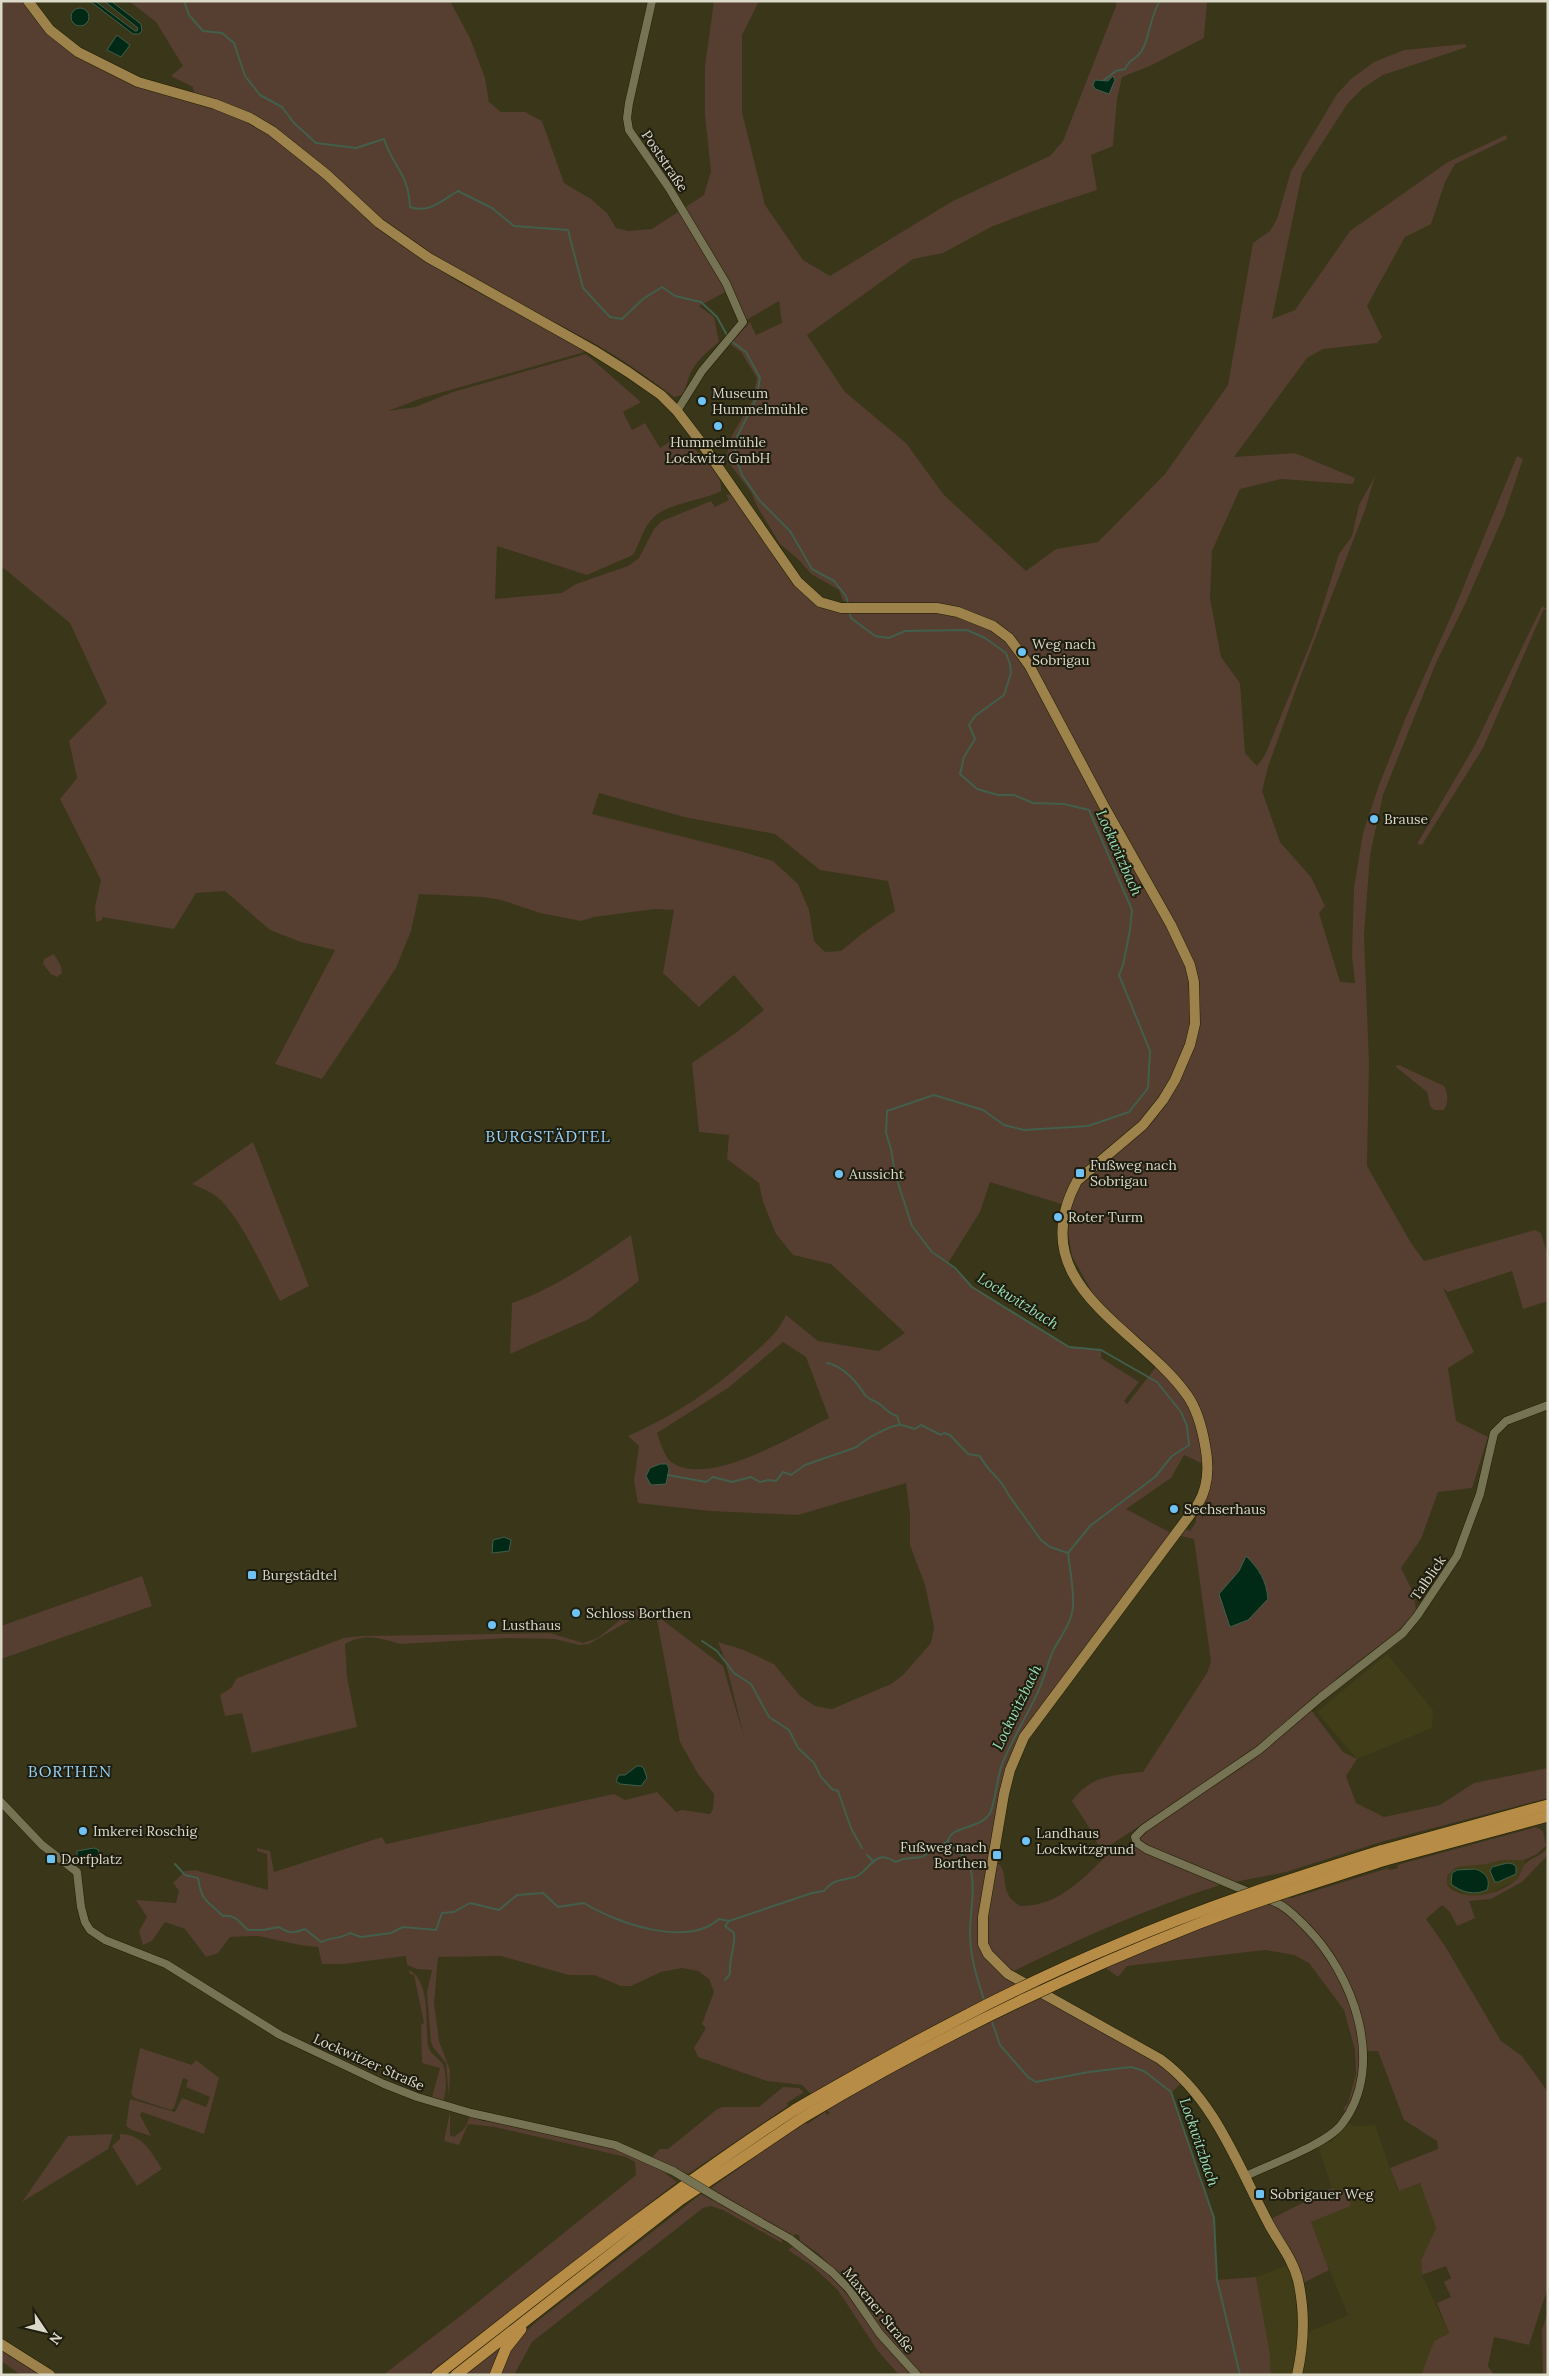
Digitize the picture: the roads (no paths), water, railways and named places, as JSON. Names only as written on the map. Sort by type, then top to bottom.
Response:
[{"type":"highway","points":[[437,2375],[628,2225],[737,2147],[799,2113],[864,2082],[959,2031],[1085,1970],[1201,1922],[1381,1856],[1548,1805]]},
{"type":"highway","points":[[1381,1856],[1548,1816]]},
{"type":"highway","points":[[456,2375],[680,2200],[799,2113]]},
{"type":"highway","points":[[495,2375],[506,2348],[533,2314]]},
{"type":"main road","points":[[28,1],[50,30],[78,52],[138,82],[215,104],[250,118],[272,130],[326,174],[379,223],[429,258],[628,372],[661,395],[677,410],[798,582],[820,602],[841,608],[944,610],[975,618],[994,626],[1009,638],[1029,665],[1171,925],[1192,974],[1196,1002],[1195,1024],[1190,1045],[1175,1080],[1163,1100],[1143,1125],[1077,1181],[1071,1194],[1064,1231],[1066,1257],[1080,1288],[1173,1378],[1188,1398],[1203,1434],[1206,1450],[1207,1477],[1205,1491],[1185,1523],[1024,1737],[1010,1770],[1004,1794],[982,1934],[983,1944],[988,1954],[1008,1974],[1141,2048],[1180,2074],[1204,2103],[1246,2176],[1297,2277],[1303,2325],[1297,2375]]},
{"type":"main road","points":[[1,2344],[50,2375]]},
{"type":"street","name":"Poststraße","points":[[652,1],[629,103],[627,118],[629,130],[669,188],[726,283],[743,322],[702,371],[677,410]]},
{"type":"street","name":"Talblick","points":[[1246,2176],[1328,2137],[1342,2125],[1350,2113],[1358,2096],[1363,2073],[1361,2042],[1352,1996],[1330,1954],[1286,1907],[1146,1849],[1137,1843],[1135,1837],[1150,1824],[1258,1750],[1321,1697],[1403,1633],[1451,1567],[1480,1494],[1494,1433],[1506,1421],[1548,1405]]},
{"type":"street","name":"Lockwitzer Straße","points":[[1,1802],[42,1845],[77,1872],[85,1922],[90,1930],[105,1940],[166,1964],[280,2035],[384,2084],[450,2107],[615,2145],[673,2171],[720,2198]]},
{"type":"street","name":"Maxener Straße","points":[[720,2198],[790,2240],[832,2272],[849,2290],[880,2334],[917,2375]]},
{"type":"waterway","name":"Lockwitzbach","points":[[184,1],[189,15],[203,31],[222,33],[234,43],[245,76],[260,95],[282,107],[294,123],[316,143],[356,148],[384,139],[404,178],[410,207],[423,209],[441,202],[458,191],[492,208],[514,226],[568,230],[583,288],[610,317],[622,319],[643,299],[662,287],[675,296],[701,302],[717,317],[728,337]]},
{"type":"waterway","points":[[1104,80],[1116,71],[1125,69],[1141,52],[1147,40],[1156,7],[1160,1]]},
{"type":"waterway","name":"Lockwitzbach","points":[[731,341],[746,352],[760,378],[756,399],[736,439],[735,455],[742,475],[760,501],[790,531],[812,569],[834,581],[846,596],[848,604]]},
{"type":"waterway","name":"Lockwitzbach","points":[[849,611],[851,618],[875,636],[889,638],[905,631],[967,630],[985,638],[1006,653],[1011,673],[1004,695],[975,716],[969,725],[975,739],[964,757],[960,774],[977,789],[998,795],[1014,795],[1033,803],[1064,804],[1089,810],[1132,910],[1130,930],[1123,965],[1119,975],[1150,1051],[1148,1088],[1129,1112],[1088,1126],[1024,1130],[1004,1125],[983,1110],[934,1095],[887,1111],[886,1133],[895,1174],[912,1226],[932,1252],[955,1268],[972,1287],[1069,1347],[1101,1350],[1157,1382],[1181,1412],[1187,1426],[1189,1445],[1172,1456],[1155,1477],[1090,1526],[1068,1553],[1073,1593],[1072,1612],[1065,1630],[1053,1651],[1037,1694],[1003,1762],[992,1809],[980,1822],[954,1832],[948,1841],[966,1860],[972,1875],[971,1950],[984,2000]]},
{"type":"waterway","points":[[827,1363],[839,1367],[854,1380],[867,1397],[897,1416],[900,1425]]},
{"type":"waterway","points":[[668,1475],[706,1482],[713,1477],[732,1482],[751,1477],[760,1482],[776,1481],[783,1472],[791,1475],[805,1465],[857,1447],[890,1427],[900,1425],[915,1429],[921,1425],[941,1435],[944,1433],[950,1435],[968,1454],[980,1456],[1041,1540],[1050,1547],[1068,1553]]},
{"type":"waterway","points":[[702,1641],[717,1651],[734,1673],[751,1684],[769,1717],[789,1730],[798,1748],[814,1763],[821,1777],[832,1789],[838,1791],[851,1828],[862,1848]]},
{"type":"waterway","points":[[175,1864],[185,1875],[198,1878],[203,1897],[209,1904],[223,1916],[231,1916],[248,1930],[279,1927],[292,1932],[305,1929],[321,1942],[350,1933],[361,1937],[391,1933],[403,1927],[436,1930],[442,1913],[454,1912],[470,1903],[499,1910],[517,1895],[543,1893],[558,1907],[584,1903],[598,1911],[632,1924],[671,1932],[689,1932],[705,1927],[719,1919],[729,1921],[812,1893],[824,1891],[835,1882],[858,1876],[874,1861],[882,1857],[896,1862],[903,1859],[922,1857],[948,1841]]},
{"type":"waterway","points":[[867,1855],[874,1862]]},
{"type":"waterway","points":[[725,1980],[730,1974],[734,1938],[734,1933],[725,1926],[729,1921]]},
{"type":"waterway","name":"Lockwitzbach","points":[[991,2019],[1000,2045],[1029,2078],[1036,2082],[1089,2072],[1131,2067],[1144,2071],[1171,2092],[1214,2218],[1217,2280],[1240,2375]]},
{"type":"place","name":"Museum Hummelmühle","points":[[702,401]]},
{"type":"place","name":"Hummelmühle Lockwitz GmbH","points":[[718,426]]},
{"type":"place","name":"Weg nach Sobrigau","points":[[1022,652]]},
{"type":"place","name":"Brause","points":[[1374,819]]},
{"type":"place","name":"Fußweg nach Sobrigau","points":[[1080,1173]]},
{"type":"place","name":"Aussicht","points":[[839,1174]]},
{"type":"place","name":"Roter Turm","points":[[1058,1217]]},
{"type":"place","name":"Sechserhaus","points":[[1174,1509]]},
{"type":"place","name":"Burgstädtel","points":[[252,1575]]},
{"type":"place","name":"Schloss Borthen","points":[[576,1613]]},
{"type":"place","name":"Lusthaus","points":[[492,1625]]},
{"type":"place","name":"Imkerei Roschig","points":[[83,1831]]},
{"type":"place","name":"Landhaus Lockwitzgrund","points":[[1026,1841]]},
{"type":"place","name":"Fußweg nach Borthen","points":[[997,1855]]},
{"type":"place","name":"Dorfplatz","points":[[51,1859]]},
{"type":"place","name":"Sobrigauer Weg","points":[[1260,2194]]},
{"type":"district","name":"BURGSTÄDTEL","points":[[548,1136]]},
{"type":"district","name":"BORTHEN","points":[[70,1771]]}]
